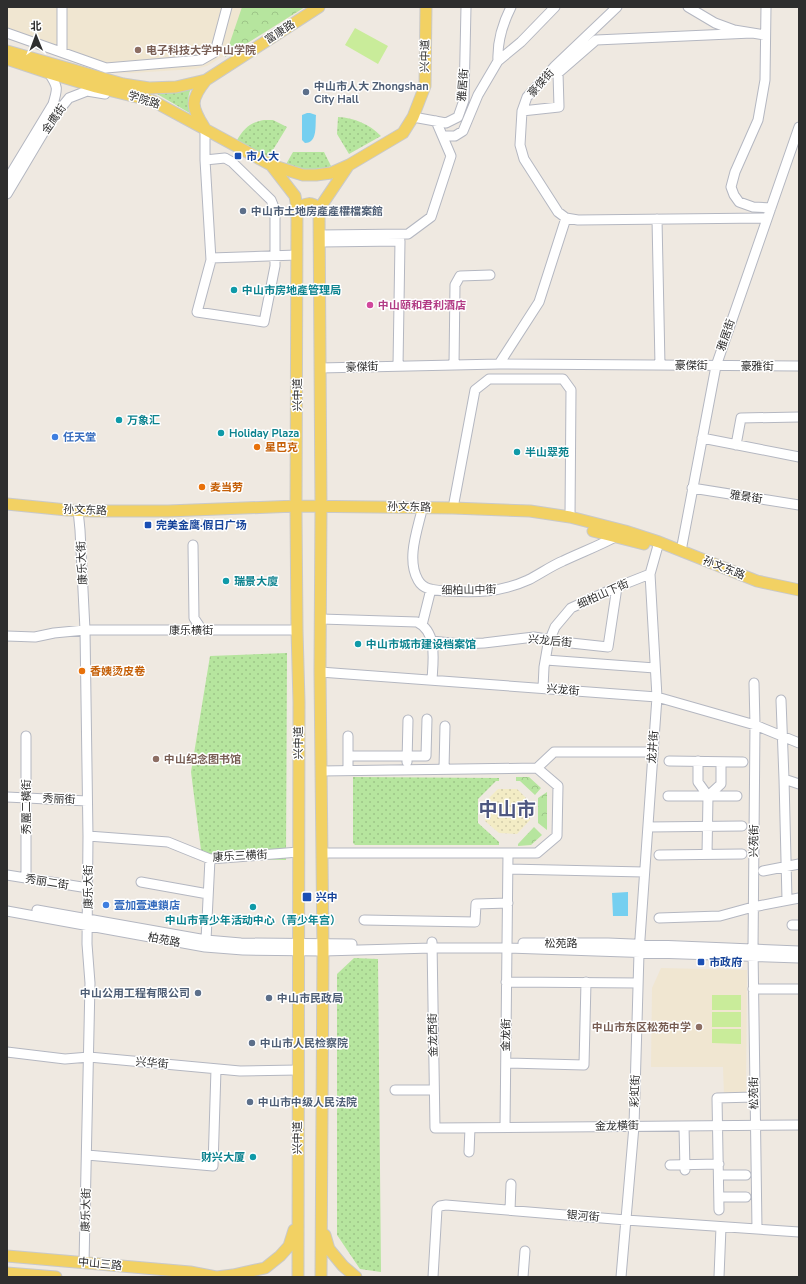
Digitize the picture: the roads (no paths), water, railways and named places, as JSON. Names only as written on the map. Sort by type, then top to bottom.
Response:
[{"type":"main road","name":"富康路","points":[[205,128],[196,114],[194,98],[206,80],[319,7]]},
{"type":"main road","name":"兴中道","points":[[271,165],[303,175],[331,173],[349,165],[403,133],[413,117],[425,86],[426,7]]},
{"type":"main road","name":"学院路","points":[[7,51],[123,84],[149,88],[176,88],[206,80]]},
{"type":"main road","name":"学院路","points":[[7,58],[49,73],[153,101],[271,165]]},
{"type":"main road","points":[[271,165],[294,196],[297,208],[305,204],[314,204],[319,209],[349,165]]},
{"type":"main road","name":"兴中道","points":[[297,208],[296,509],[299,702],[298,1277]]},
{"type":"main road","name":"兴中道","points":[[319,209],[321,510],[320,672],[323,947],[321,1277]]},
{"type":"main road","name":"孙文东路","points":[[7,504],[78,513]]},
{"type":"main road","name":"孙文东路","points":[[321,510],[453,508],[530,511],[570,517],[620,534],[681,551],[758,581],[799,590]]},
{"type":"main road","name":"孙文东路","points":[[7,510],[161,516],[267,512],[296,509],[529,517],[620,534]]},
{"type":"main road","name":"孙文东路","points":[[658,545],[755,587],[799,597]]},
{"type":"main road","name":"中山三路","points":[[7,1256],[190,1272],[216,1277],[241,1274],[265,1268],[280,1256],[289,1246],[297,1218]]},
{"type":"main road","points":[[322,1226],[329,1249],[343,1266],[356,1277]]},
{"type":"main road","name":"中山三路","points":[[7,1262],[189,1277]]},
{"type":"main road","points":[[7,1273],[56,1277]]},
{"type":"street","points":[[62,7],[62,52]]},
{"type":"street","points":[[7,33],[106,68],[201,60],[215,52],[227,7]]},
{"type":"street","name":"雅居街","points":[[413,117],[446,123],[458,117],[464,100],[466,7]]},
{"type":"street","points":[[498,61],[504,20],[511,7]]},
{"type":"street","points":[[443,136],[455,136],[463,131],[478,95],[498,61],[521,42],[556,7]]},
{"type":"street","name":"豪傑街","points":[[566,218],[552,205],[524,159],[520,145],[522,111],[527,98],[555,66],[617,7]]},
{"type":"street","points":[[688,7],[715,23],[734,30],[765,35]]},
{"type":"street","points":[[766,7],[765,80],[758,120],[735,172],[731,187],[739,202],[753,207],[771,208]]},
{"type":"street","points":[[522,111],[559,107],[558,73],[596,40],[752,33]]},
{"type":"street","name":"金鹰街","points":[[7,180],[52,104],[56,92],[56,84],[49,73]]},
{"type":"street","name":"金鹰街","points":[[7,194],[51,120],[69,98],[87,91],[114,96],[132,96]]},
{"type":"street","points":[[320,238],[408,234],[431,217],[451,156],[436,121]]},
{"type":"street","name":"雅居街","points":[[681,551],[716,366],[799,127]]},
{"type":"street","points":[[205,128],[205,160],[211,258],[197,312],[264,322],[275,266],[275,210],[271,200],[232,162],[225,158],[205,160]]},
{"type":"street","points":[[499,364],[539,302],[566,218],[578,220],[767,218]]},
{"type":"street","points":[[657,219],[660,365]]},
{"type":"street","points":[[320,238],[400,241],[398,366]]},
{"type":"street","points":[[211,258],[297,255]]},
{"type":"street","points":[[454,365],[455,285],[460,276],[490,274]]},
{"type":"street","name":"豪傑街","points":[[320,368],[499,364],[716,366]]},
{"type":"street","name":"豪雅街","points":[[716,366],[799,366]]},
{"type":"street","points":[[453,508],[475,390],[489,379],[563,379],[571,390],[570,517]]},
{"type":"street","points":[[736,445],[741,418],[799,417]]},
{"type":"street","points":[[702,438],[799,457]]},
{"type":"street","name":"雅景街","points":[[692,488],[799,505]]},
{"type":"street","name":"康乐大街","points":[[78,513],[85,630],[88,836],[87,944],[90,983],[84,1263]]},
{"type":"street","name":"细柏山中街","points":[[421,514],[414,546],[414,570],[423,587],[431,589],[452,591],[491,591],[506,588],[528,580],[561,562],[620,534]]},
{"type":"street","points":[[193,545],[194,618],[202,630]]},
{"type":"street","name":"龙井街","points":[[639,949],[657,697],[650,574],[658,545]]},
{"type":"street","name":"细柏山下街","points":[[543,688],[550,639],[555,627],[571,608],[650,574]]},
{"type":"street","name":"兴龙后街","points":[[432,641],[460,644],[484,643],[534,637],[608,647],[617,587]]},
{"type":"street","points":[[422,624],[431,589]]},
{"type":"street","points":[[321,619],[417,622],[422,624],[427,629],[432,641],[434,653],[432,680]]},
{"type":"street","name":"康乐横街","points":[[7,636],[35,637],[54,633],[85,630],[297,630]]},
{"type":"street","points":[[546,660],[655,668]]},
{"type":"street","name":"兴龙街","points":[[320,672],[657,697],[755,725],[799,743]]},
{"type":"street","name":"兴苑街","points":[[753,953],[754,683]]},
{"type":"street","points":[[780,700],[784,779],[787,900]]},
{"type":"street","points":[[348,756],[426,756],[427,719]]},
{"type":"street","points":[[406,770],[408,720]]},
{"type":"street","points":[[444,769],[445,726]]},
{"type":"street","name":"秀麗二橫街","points":[[26,736],[26,878]]},
{"type":"street","points":[[348,736],[348,770]]},
{"type":"street","points":[[537,768],[554,752],[653,752]]},
{"type":"street","points":[[669,760],[743,762]]},
{"type":"street","points":[[698,761],[698,782],[708,796],[707,854]]},
{"type":"street","points":[[708,796],[721,784],[721,762]]},
{"type":"street","points":[[321,771],[537,768],[558,786],[557,836],[537,853],[322,853]]},
{"type":"street","points":[[784,779],[799,784]]},
{"type":"street","points":[[668,796],[737,796]]},
{"type":"street","name":"秀丽街","points":[[7,797],[87,801]]},
{"type":"street","points":[[648,827],[742,826]]},
{"type":"street","name":"康乐三横街","points":[[88,836],[168,842],[210,859],[299,852]]},
{"type":"street","name":"金龙街","points":[[505,1127],[508,854]]},
{"type":"street","points":[[659,855],[742,854]]},
{"type":"street","points":[[206,940],[210,859]]},
{"type":"street","points":[[763,871],[799,864]]},
{"type":"street","points":[[508,869],[644,872]]},
{"type":"street","name":"秀丽二街","points":[[7,875],[88,888]]},
{"type":"street","points":[[141,882],[208,894]]},
{"type":"street","points":[[659,918],[720,916],[753,907],[799,898]]},
{"type":"street","points":[[364,920],[475,922],[476,904],[508,903]]},
{"type":"street","name":"柏苑路","points":[[7,905],[205,947],[243,950],[323,947]]},
{"type":"street","name":"柏苑路","points":[[7,911],[206,940],[299,947]]},
{"type":"street","name":"松苑路","points":[[323,947],[432,945],[639,949],[753,953],[799,958]]},
{"type":"street","name":"金龙西街","points":[[432,945],[435,1128]]},
{"type":"street","name":"彩虹街","points":[[621,1277],[634,1126],[639,949]]},
{"type":"street","name":"松苑路","points":[[753,953],[799,950]]},
{"type":"street","name":"松苑街","points":[[753,953],[756,1229]]},
{"type":"street","points":[[506,982],[638,983]]},
{"type":"street","points":[[506,1063],[584,1065],[586,982]]},
{"type":"street","points":[[753,989],[799,989]]},
{"type":"street","name":"兴华街","points":[[7,1052],[65,1059],[89,1057],[240,1071],[298,1070]]},
{"type":"street","points":[[87,1155],[213,1166],[216,1069]]},
{"type":"street","points":[[395,1090],[434,1090]]},
{"type":"street","points":[[719,1210],[717,1098],[754,1097]]},
{"type":"street","name":"金龙横街","points":[[435,1128],[799,1125]]},
{"type":"street","points":[[684,1126],[685,1168]]},
{"type":"street","points":[[469,1152],[470,1128]]},
{"type":"street","points":[[670,1165],[685,1168],[719,1164]]},
{"type":"street","points":[[719,1175],[746,1175]]},
{"type":"street","points":[[510,1210],[511,1184]]},
{"type":"street","points":[[719,1197],[746,1197]]},
{"type":"street","name":"银河街","points":[[433,1277],[437,1209],[440,1206],[446,1205],[626,1220],[799,1232]]},
{"type":"street","points":[[719,1277],[721,1227]]},
{"type":"street","points":[[523,1277],[525,1251]]},
{"type":"water","points":[[307,113],[316,115],[316,128],[312,140],[305,143],[302,140],[302,115]]},
{"type":"water","points":[[628,892],[628,916],[613,916],[612,893]]},
{"type":"place","name":"电子科技大学中山学院","points":[[138,50]]},
{"type":"place","name":"中山市人大 Zhongshan City Hall","points":[[306,92]]},
{"type":"place","name":"市人大","points":[[238,156]]},
{"type":"place","name":"中山市土地房產產權檔案館","points":[[243,211]]},
{"type":"place","name":"中山市房地產管理局","points":[[234,290]]},
{"type":"place","name":"中山頤和君利酒店","points":[[370,305]]},
{"type":"place","name":"万象汇","points":[[119,420]]},
{"type":"place","name":"Holiday Plaza","points":[[221,433]]},
{"type":"place","name":"任天堂","points":[[55,437]]},
{"type":"place","name":"星巴克","points":[[257,447]]},
{"type":"place","name":"半山翠苑","points":[[517,452]]},
{"type":"place","name":"麦当劳","points":[[202,487]]},
{"type":"place","name":"完美金鹰·假日广场","points":[[148,525]]},
{"type":"place","name":"瑞景大廈","points":[[226,581]]},
{"type":"place","name":"中山市城市建设档案馆","points":[[358,644]]},
{"type":"place","name":"香姨烫皮卷","points":[[82,671]]},
{"type":"place","name":"中山纪念图书馆","points":[[156,759]]},
{"type":"place","name":"兴中","points":[[307,897]]},
{"type":"place","name":"壹加壹連鎖店","points":[[106,905]]},
{"type":"place","name":"中山市青少年活动中心（青少年宫）","points":[[253,907]]},
{"type":"place","name":"市政府","points":[[701,962]]},
{"type":"place","name":"中山公用工程有限公司","points":[[198,993]]},
{"type":"place","name":"中山市民政局","points":[[269,998]]},
{"type":"place","name":"中山市东区松苑中学","points":[[699,1027]]},
{"type":"place","name":"中山市人民检察院","points":[[252,1043]]},
{"type":"place","name":"中山市中级人民法院","points":[[250,1102]]},
{"type":"place","name":"财兴大厦","points":[[253,1157]]},
{"type":"district","name":"中山市","points":[[507,810]]}]
